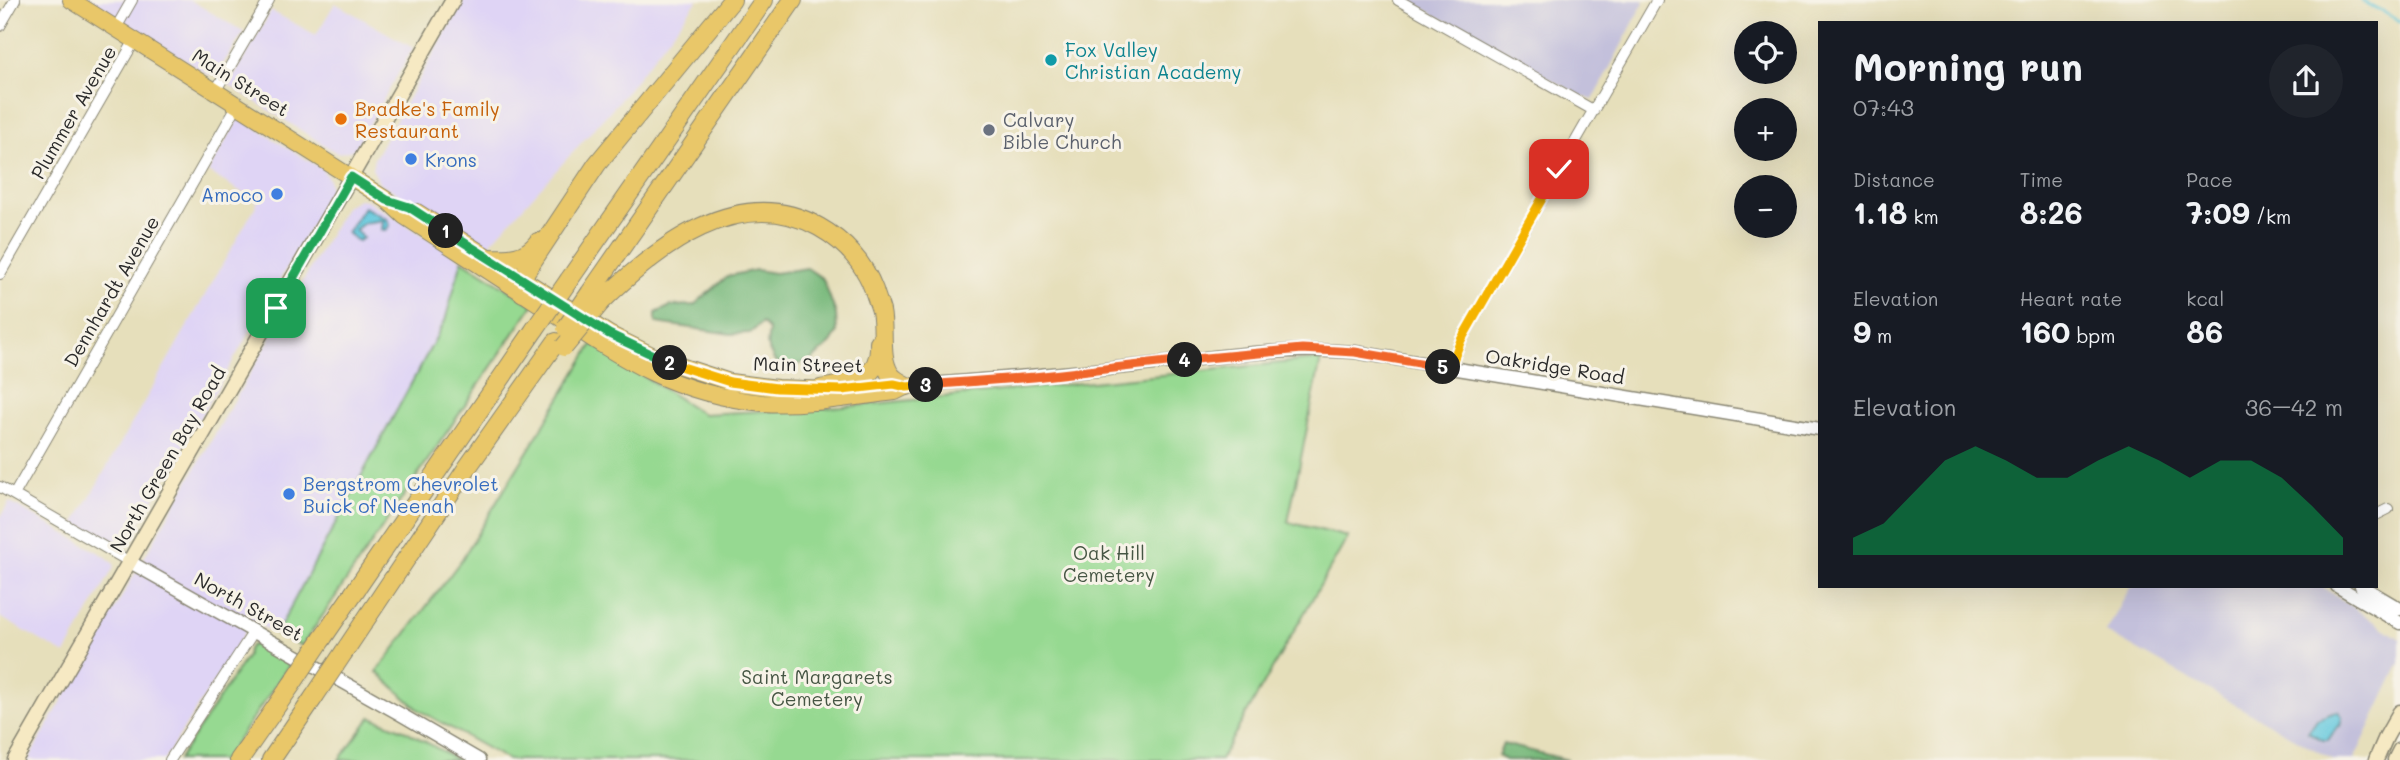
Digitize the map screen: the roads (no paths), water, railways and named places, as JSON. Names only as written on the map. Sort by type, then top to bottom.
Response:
[{"type":"highway","points":[[523,286],[559,220],[597,164],[732,0]]},
{"type":"highway","points":[[239,760],[764,0]]},
{"type":"highway","points":[[271,760],[467,468],[596,297],[793,0]]},
{"type":"highway","points":[[490,258],[515,258],[532,250],[584,173],[597,164]]},
{"type":"highway","points":[[596,297],[686,234],[732,216],[761,212],[796,217],[836,237],[860,263],[869,278],[880,309],[888,371],[907,387]]},
{"type":"highway","points":[[820,389],[859,381],[874,367],[879,348],[877,301]]},
{"type":"main road","name":"Main Street","points":[[71,0],[387,200],[404,216],[523,286],[636,366],[696,391],[764,403],[791,403],[895,392],[907,387]]},
{"type":"main road","name":"North Green Bay Road","points":[[15,760],[453,0]]},
{"type":"main road","name":"Main Street","points":[[387,200],[409,207],[490,258],[523,286],[555,300],[635,348],[684,368],[730,382],[777,388],[842,390],[894,384],[907,387]]},
{"type":"main road","points":[[2376,760],[2400,712]]},
{"type":"main road","points":[[2395,760],[2400,750]]},
{"type":"street","points":[[0,26],[15,0]]},
{"type":"street","points":[[116,28],[132,0]]},
{"type":"street","points":[[216,90],[269,0]]},
{"type":"street","points":[[1398,0],[1593,110]]},
{"type":"street","points":[[1450,368],[1461,340],[1657,0]]},
{"type":"street","name":"Plummer Avenue","points":[[0,274],[135,40]]},
{"type":"street","name":"Dennhardt Avenue","points":[[14,495],[238,104]]},
{"type":"street","name":"Oakridge Road","points":[[907,387],[1034,377],[1302,349],[1355,352],[1818,429]]},
{"type":"street","name":"North Street","points":[[0,487],[479,760]]},
{"type":"street","points":[[2378,514],[2388,509]]},
{"type":"street","points":[[2340,588],[2400,623]]},
{"type":"street","points":[[2364,588],[2400,609]]},
{"type":"street","points":[[170,760],[254,631]]},
{"type":"water","points":[[364,207],[387,219],[390,225],[386,230],[382,230],[383,220],[364,223],[355,230],[363,238],[358,241],[347,233]]},
{"type":"water","points":[[2338,711],[2342,717],[2340,726],[2328,740],[2308,732],[2317,719]]},
{"type":"waterway","points":[[2360,0],[2400,21]]},
{"type":"place","name":"Fox Valley Christian Academy","points":[[1051,60]]},
{"type":"place","name":"Bradke's Family Restaurant","points":[[341,119]]},
{"type":"place","name":"Calvary Bible Church","points":[[989,130]]},
{"type":"place","name":"Krons","points":[[411,159]]},
{"type":"place","name":"Amoco","points":[[277,194]]},
{"type":"place","name":"Bergstrom Chevrolet Buick of Neenah","points":[[289,494]]},
{"type":"park label","name":"Oak Hill Cemetery","points":[[1109,563]]},
{"type":"park label","name":"Saint Margarets Cemetery","points":[[817,687]]}]
